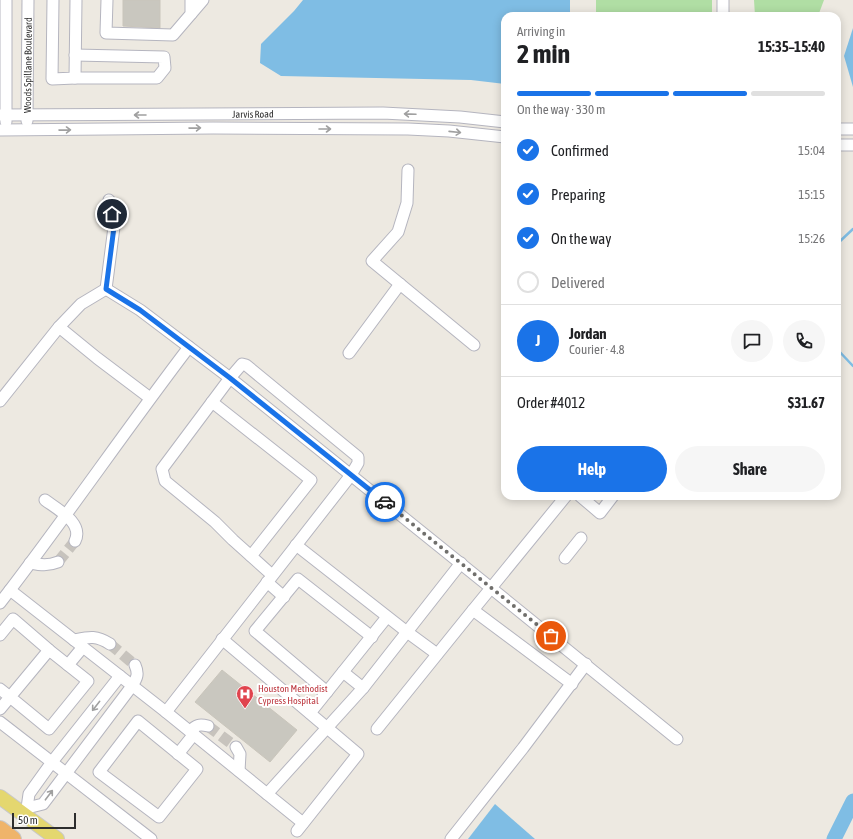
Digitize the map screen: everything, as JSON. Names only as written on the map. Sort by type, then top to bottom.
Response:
[{"type":"highway","points":[[0,829],[13,839]]},
{"type":"main road","points":[[0,797],[25,811],[57,839]]},
{"type":"street","name":"Woods Spillane Boulevard","points":[[3,130],[6,0]]},
{"type":"street","name":"Woods Spillane Boulevard","points":[[26,130],[28,0]]},
{"type":"street","points":[[54,0],[52,79],[157,78],[165,68],[164,57],[75,56]]},
{"type":"street","points":[[75,78],[76,0]]},
{"type":"street","points":[[107,0],[106,33],[173,35],[203,0]]},
{"type":"street","points":[[191,0],[191,14]]},
{"type":"street","points":[[723,0],[723,12]]},
{"type":"street","name":"Jarvis Road","points":[[3,115],[383,113],[460,117],[501,122]]},
{"type":"street","points":[[216,115],[217,128]]},
{"type":"street","name":"Jarvis Road","points":[[3,130],[217,128],[415,129],[501,137]]},
{"type":"street","points":[[841,129],[853,129]]},
{"type":"street","points":[[841,145],[853,145]]},
{"type":"street","points":[[408,170],[407,203],[398,232],[372,261],[474,345]]},
{"type":"street","points":[[106,289],[114,227],[109,200]]},
{"type":"street","points":[[349,353],[400,284]]},
{"type":"street","points":[[0,401],[59,327],[81,304],[106,289]]},
{"type":"street","points":[[106,289],[140,310],[230,378],[492,588],[677,739]]},
{"type":"street","points":[[59,327],[150,398]]},
{"type":"street","points":[[0,603],[66,516],[189,346]]},
{"type":"street","points":[[166,712],[222,639],[270,578],[296,545],[351,475],[358,463],[358,457],[246,365],[242,364],[162,469],[165,481],[215,522],[251,556],[270,578],[284,597]]},
{"type":"street","points":[[212,402],[311,480],[251,556]]},
{"type":"street","points":[[45,500],[74,524],[77,538],[75,541]]},
{"type":"street","points":[[377,729],[563,500]]},
{"type":"street","points":[[585,500],[600,512],[610,500]]},
{"type":"street","points":[[565,558],[581,538]]},
{"type":"street","points":[[296,545],[387,617],[438,654]]},
{"type":"street","points":[[30,563],[50,565],[58,562]]},
{"type":"street","points":[[267,794],[362,688],[461,563]]},
{"type":"street","points":[[327,692],[255,631],[298,579],[372,636]]},
{"type":"street","points":[[10,590],[239,771],[267,794],[300,827],[358,754],[222,639]]},
{"type":"street","points":[[473,610],[572,684]]},
{"type":"street","points":[[310,713],[387,617]]},
{"type":"street","points":[[0,635],[13,619],[88,681],[49,729],[0,689]]},
{"type":"street","points":[[74,640],[101,638],[110,644]]},
{"type":"street","points":[[68,665],[83,647]]},
{"type":"street","points":[[0,709],[49,650]]},
{"type":"street","points":[[451,839],[586,664]]},
{"type":"street","points":[[25,811],[43,804],[132,686],[138,677],[138,671],[135,665]]},
{"type":"street","points":[[343,672],[362,688]]},
{"type":"street","points":[[25,811],[29,794],[52,762],[120,676]]},
{"type":"street","points":[[0,722],[150,839]]},
{"type":"street","points":[[138,722],[178,754],[197,769],[158,817],[99,772],[138,722]]},
{"type":"street","points":[[178,754],[192,733],[195,725],[201,724],[208,726]]},
{"type":"street","points":[[236,747],[240,754],[239,771]]},
{"type":"green space","points":[[596,0],[712,0],[712,12],[596,12]]},
{"type":"green space","points":[[754,0],[824,0],[820,12],[755,12]]},
{"type":"water","points":[[303,0],[570,0],[570,12],[501,12],[501,84],[471,80],[281,76],[260,63],[261,44]]},
{"type":"water","points":[[853,28],[853,87],[844,56]]},
{"type":"water","points":[[495,804],[535,839],[468,839]]},
{"type":"building","points":[[123,0],[160,0],[160,28],[123,26]]},
{"type":"building","points":[[222,670],[297,730],[270,762],[195,702]]},
{"type":"waterway","points":[[841,240],[853,229]]},
{"type":"waterway","points":[[841,353],[853,366]]},
{"type":"waterway","points":[[834,839],[853,801]]},
{"type":"tunnel","points":[[58,562],[75,541]]},
{"type":"tunnel","points":[[110,644],[135,665]]},
{"type":"tunnel","points":[[208,726],[236,747]]},
{"type":"way so far","points":[[385,502],[551,636]]},
{"type":"place","name":"Houston Methodist Cypress Hospital","points":[[245,709]]},
{"type":"route","points":[[112,214],[114,227],[106,289],[140,310],[230,378],[385,502]]}]
